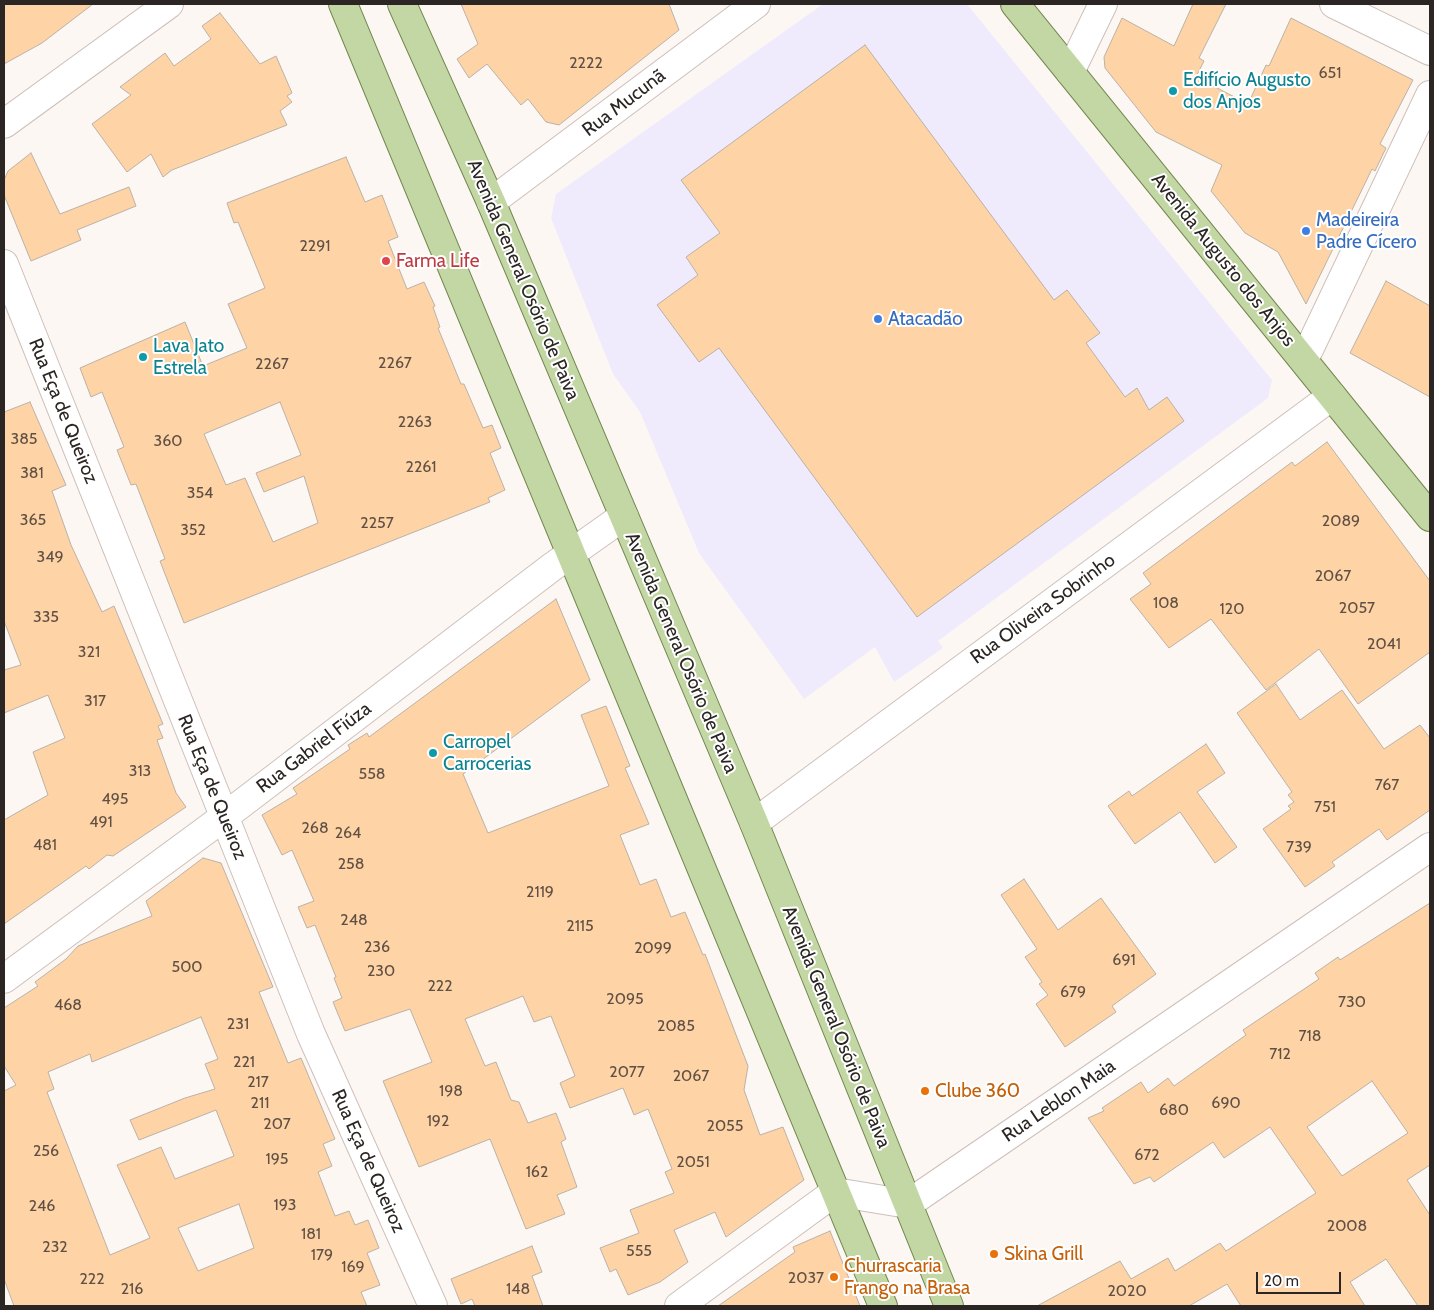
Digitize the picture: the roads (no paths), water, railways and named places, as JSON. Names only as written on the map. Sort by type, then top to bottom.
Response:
[{"type":"main road","points":[[344,4],[883,1306]]},
{"type":"main road","name":"Avenida General Osório de Paiva","points":[[402,4],[491,202],[754,823],[949,1306]]},
{"type":"main road","name":"Avenida Augusto dos Anjos","points":[[1015,4],[1430,517]]},
{"type":"street","points":[[4,124],[169,4]]},
{"type":"street","name":"Rua Mucunã","points":[[491,202],[756,4]]},
{"type":"street","points":[[1070,72],[1103,4]]},
{"type":"street","points":[[1334,4],[1430,51]]},
{"type":"street","points":[[1304,360],[1430,95]]},
{"type":"street","name":"Rua Eça de Queiroz","points":[[4,264],[311,1034],[433,1306]]},
{"type":"street","name":"Rua Oliveira Sobrinho","points":[[754,823],[1332,396]]},
{"type":"street","name":"Rua Gabriel Fiúza","points":[[4,979],[224,817],[572,553],[624,516]]},
{"type":"street","name":"Rua Leblon Maia","points":[[908,1204],[1430,847]]},
{"type":"street","points":[[679,1306],[835,1192],[908,1204]]},
{"type":"place","name":"Edifício Augusto dos Anjos","points":[[1173,91]]},
{"type":"place","name":"Madeireira Padre Cícero","points":[[1306,231]]},
{"type":"place","name":"Farma Life","points":[[386,261]]},
{"type":"place","name":"Atacadão","points":[[878,319]]},
{"type":"place","name":"Lava Jato Estrela","points":[[143,357]]},
{"type":"place","name":"Carropel Carrocerias","points":[[433,753]]},
{"type":"place","name":"Clube 360","points":[[925,1091]]},
{"type":"place","name":"Skina Grill","points":[[994,1254]]},
{"type":"place","name":"Churrascaria Frango na Brasa","points":[[834,1277]]}]
